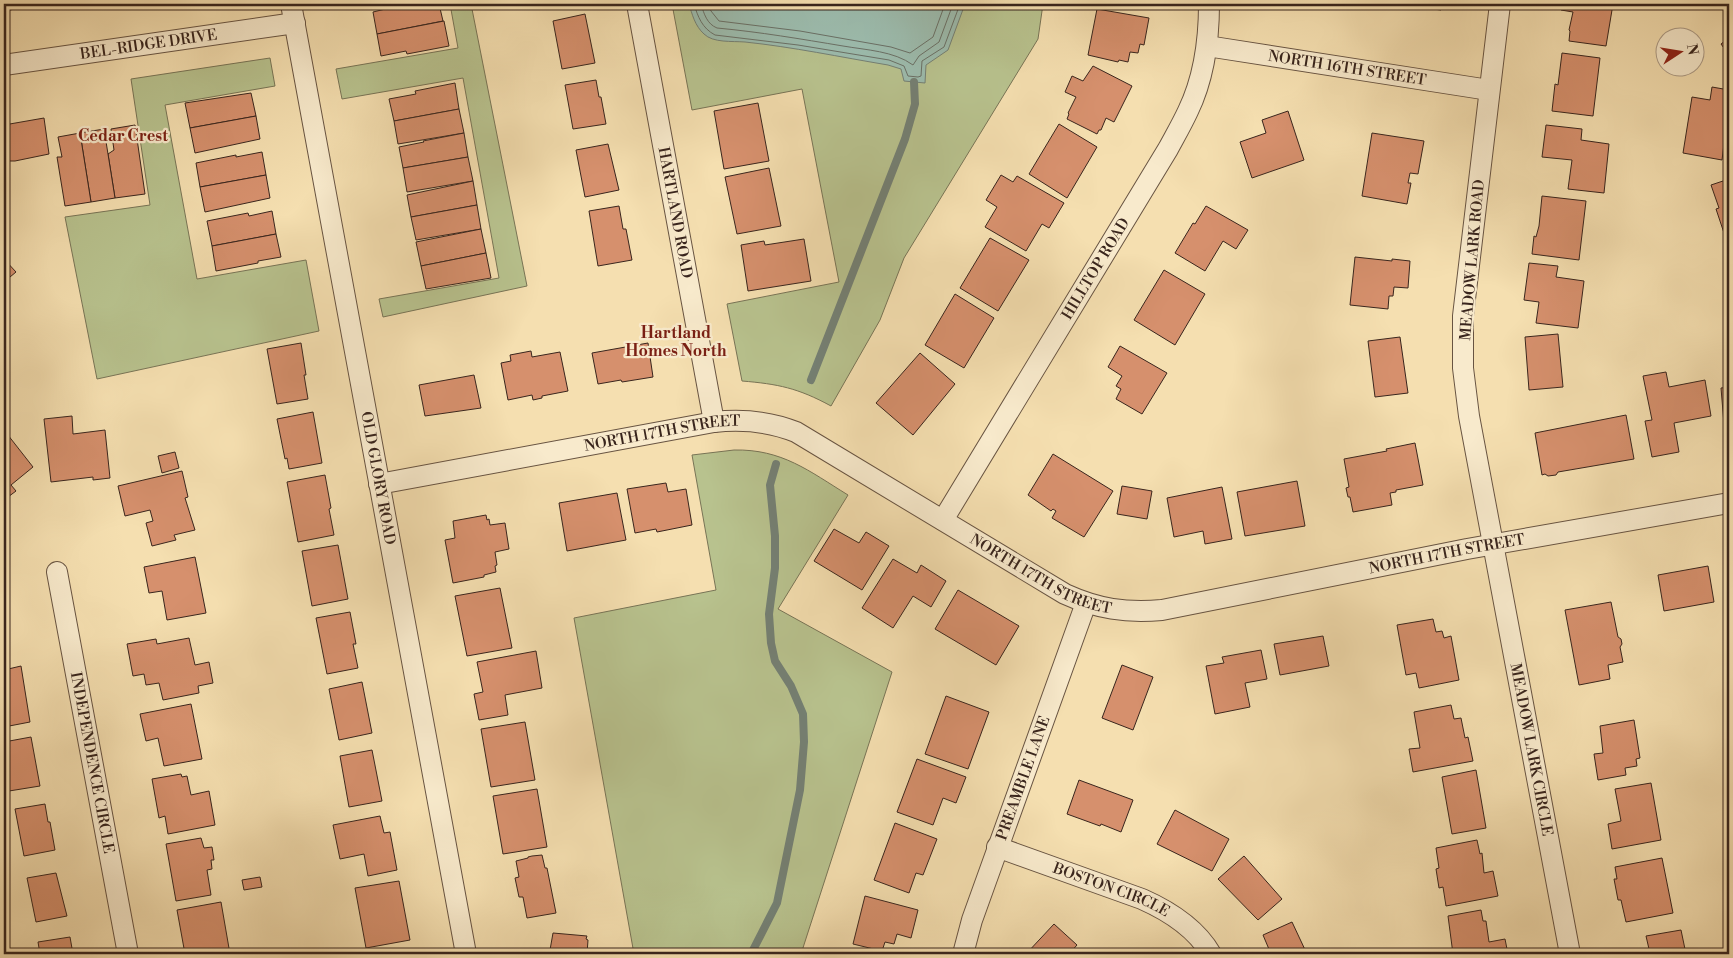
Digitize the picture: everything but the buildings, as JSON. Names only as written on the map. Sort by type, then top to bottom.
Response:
[{"type":"street","name":"HARTLAND ROAD","points":[[637,4],[714,422]]},
{"type":"street","name":"HILLTOP ROAD","points":[[943,520],[1168,149],[1189,110],[1207,46],[1209,4]]},
{"type":"street","name":"MEADOW LARK ROAD","points":[[1493,544],[1469,416],[1463,368],[1464,316],[1500,4]]},
{"type":"street","name":"BEL-RIDGE DRIVE","points":[[4,65],[293,13]]},
{"type":"street","name":"OLD GLORY ROAD","points":[[293,13],[466,954]]},
{"type":"street","name":"NORTH 16TH STREET","points":[[1207,46],[1490,90]]},
{"type":"street","name":"NORTH 17TH STREET","points":[[379,484],[714,422],[736,420],[760,421],[783,426],[796,432],[1065,594],[1086,604],[1142,612],[1162,610],[1493,544],[1729,503]]},
{"type":"street","name":"MEADOW LARK CIRCLE","points":[[1493,544],[1570,954]]},
{"type":"street","name":"INDEPENDENCE CIRCLE","points":[[57,572],[128,954]]},
{"type":"street","name":"PREAMBLE LANE","points":[[963,954],[972,920],[997,847],[1086,604]]},
{"type":"street","name":"BOSTON CIRCLE","points":[[997,847],[1142,899],[1165,910],[1193,932],[1211,954]]},
{"type":"green space","points":[[450,4],[471,4],[527,286],[383,317],[379,299],[499,278],[463,78],[342,99],[336,69],[458,48]]},
{"type":"green space","points":[[672,4],[1043,4],[1038,39],[904,258],[880,320],[831,406],[788,388],[742,381],[727,304],[839,282],[802,89],[692,110]]},
{"type":"green space","points":[[270,58],[275,86],[165,105],[197,279],[306,260],[319,331],[97,379],[65,217],[150,205],[131,79]]},
{"type":"green space","points":[[734,450],[767,453],[781,457],[807,470],[848,495],[778,609],[892,672],[801,954],[634,954],[574,618],[716,590],[692,455]]},
{"type":"water","points":[[689,4],[965,4],[948,50],[926,65],[925,83],[904,81],[901,69],[888,65],[781,47],[712,39],[698,27]]},
{"type":"waterway","points":[[811,380],[905,139],[915,104],[914,82]]},
{"type":"waterway","points":[[751,954],[777,903],[800,790],[804,742],[803,714],[791,686],[775,661],[771,643],[769,614],[775,568],[775,536],[770,485],[776,464]]},
{"type":"district","name":"Cedar Crest","points":[[123,135]]},
{"type":"district","name":"Hartland Homes North","points":[[676,341]]}]
